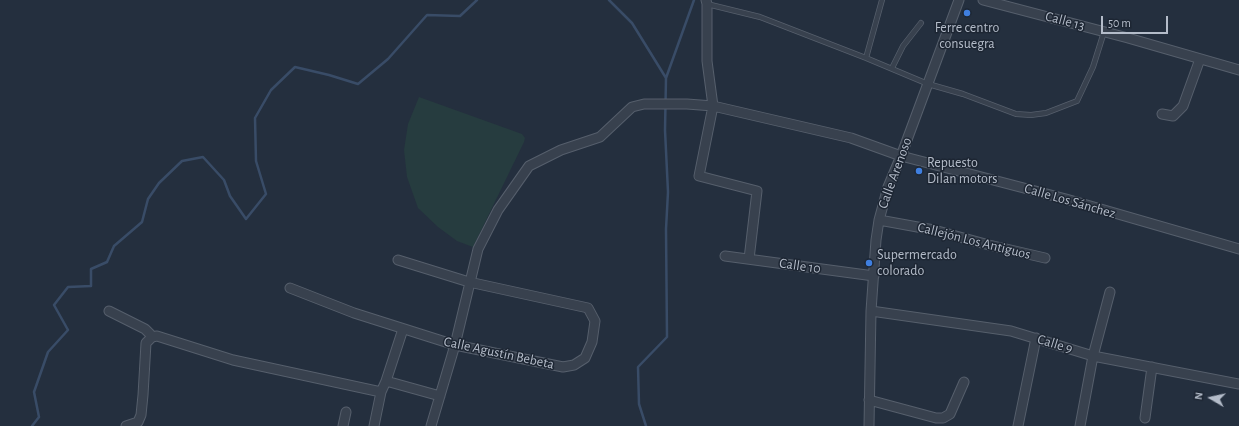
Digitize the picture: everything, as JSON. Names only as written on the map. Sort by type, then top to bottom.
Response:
[{"type":"street","name":"Calle Arenoso","points":[[869,426],[871,311],[876,240],[879,220],[888,187],[959,0]]},
{"type":"street","name":"Calle 13","points":[[983,0],[1239,70]]},
{"type":"street","points":[[706,2],[707,61],[713,106],[699,176],[757,191],[749,259]]},
{"type":"street","points":[[1162,114],[1173,116],[1183,106],[1200,59]]},
{"type":"street","name":"Calle Los Sánchez","points":[[469,282],[478,249],[498,210],[529,166],[561,150],[600,137],[632,107],[644,104],[687,104],[713,106],[851,138],[901,156],[1066,199],[1239,249]]},
{"type":"street","name":"Callejón Los Antiguos","points":[[879,220],[934,230],[1045,258]]},
{"type":"street","name":"Calle 10","points":[[725,256],[874,276]]},
{"type":"street","name":"Calle Agustín Bebeta","points":[[290,288],[354,313],[455,345],[563,367],[574,364],[585,358],[592,342],[595,321],[588,308],[469,282],[398,260]]},
{"type":"street","points":[[431,426],[455,345],[469,282]]},
{"type":"street","points":[[1080,426],[1093,356],[1110,292]]},
{"type":"street","points":[[109,311],[144,329],[152,338]]},
{"type":"street","name":"Calle 9","points":[[871,311],[1011,330],[1093,356],[1239,384]]},
{"type":"street","points":[[374,426],[381,392],[403,329]]},
{"type":"street","points":[[126,426],[138,422],[140,415],[146,344],[152,338],[157,336],[233,360],[381,392]]},
{"type":"street","points":[[1018,426],[1036,338]]},
{"type":"street","points":[[1145,418],[1152,367]]},
{"type":"street","points":[[386,381],[440,396]]},
{"type":"street","points":[[869,400],[936,418],[943,418],[950,414],[964,382]]},
{"type":"street","points":[[343,426],[346,412]]},
{"type":"lane","points":[[866,58],[882,0]]},
{"type":"lane","points":[[706,2],[760,17],[892,68],[928,84],[963,94],[1016,114],[1031,115],[1046,113],[1077,101],[1092,66],[1104,32]]},
{"type":"lane","points":[[892,68],[903,46],[921,23]]},
{"type":"green space","points":[[419,97],[522,134],[525,138],[473,247],[457,241],[438,227],[418,208],[407,177],[404,150],[408,124]]},
{"type":"waterway","points":[[32,426],[39,417],[34,392],[48,352],[68,330],[54,305],[68,287],[91,286],[91,269],[107,262],[114,246],[142,222],[148,199],[159,183],[182,161],[203,157],[224,180],[230,196],[246,219],[266,194],[256,161],[255,118],[271,90],[295,67],[358,84],[388,59],[427,15],[460,16],[477,0]]},
{"type":"waterway","points":[[609,0],[632,23],[666,78]]},
{"type":"waterway","points":[[646,426],[639,404],[638,367],[667,337],[666,229],[668,192],[665,130],[666,78],[694,0]]},
{"type":"place","name":"Ferre centro consuegra","points":[[967,13]]},
{"type":"place","name":"Repuesto Dilan motors","points":[[919,171]]},
{"type":"place","name":"Supermercado colorado","points":[[869,263]]}]
